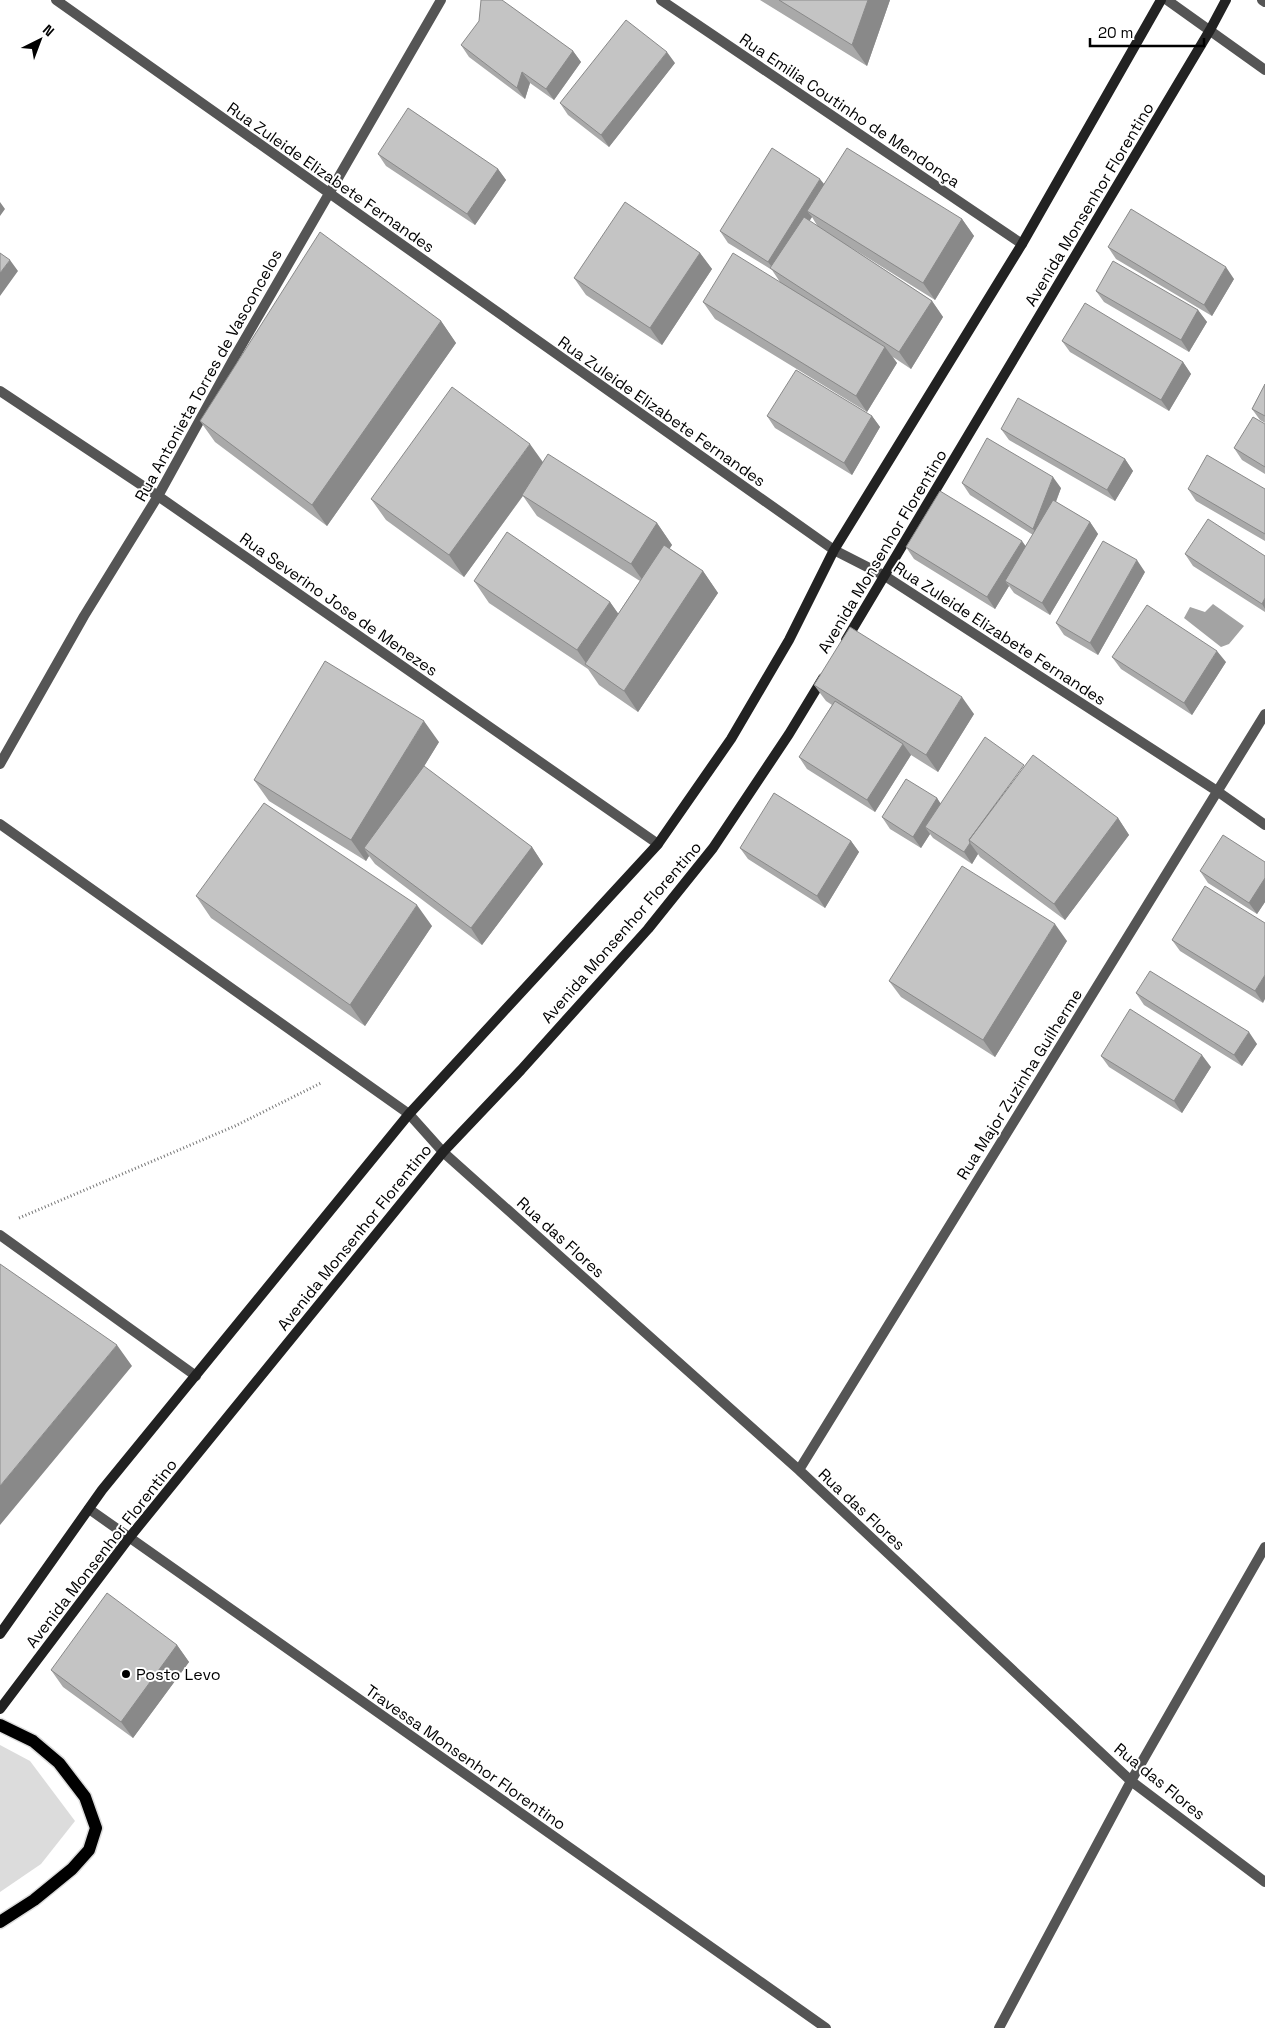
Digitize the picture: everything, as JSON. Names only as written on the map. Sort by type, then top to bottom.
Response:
[{"type":"main road","name":"Avenida Monsenhor Florentino","points":[[0,1634],[102,1490],[409,1114],[658,844],[732,739],[789,640],[834,550],[1022,244],[1161,0]]},
{"type":"main road","name":"Avenida Monsenhor Florentino","points":[[840,651],[1210,30],[1226,0]]},
{"type":"main road","name":"Avenida Monsenhor Florentino","points":[[0,1709],[129,1538],[443,1152],[521,1070],[648,929],[713,848],[789,734],[830,667]]},
{"type":"main road","points":[[0,1725],[33,1741],[59,1763],[85,1798],[96,1828],[89,1850],[72,1868],[34,1900],[0,1922]]},
{"type":"street","name":"Rua Zuleide Elizabete Fernandes","points":[[56,0],[834,550],[885,576],[1217,791],[1265,825]]},
{"type":"street","name":"Rua Antonieta Torres de Vasconcelos","points":[[0,764],[84,616],[158,496],[328,194],[441,0]]},
{"type":"street","name":"Rua Emilia Coutinho de Mendonça","points":[[661,0],[1022,244]]},
{"type":"street","points":[[1167,0],[1265,70]]},
{"type":"street","name":"Rua Severino Jose de Menezes","points":[[0,391],[158,496],[658,844]]},
{"type":"street","name":"Rua Major Zuzinha Guilherme","points":[[799,1470],[1265,714]]},
{"type":"street","name":"Rua das Flores","points":[[0,824],[409,1114],[443,1152],[799,1470],[1131,1780],[1265,1882]]},
{"type":"street","points":[[0,1235],[196,1376]]},
{"type":"street","name":"Travessa Monsenhor Florentino","points":[[89,1509],[826,2028]]},
{"type":"street","points":[[999,2028],[1131,1780],[1265,1547]]},
{"type":"path","points":[[18,1218],[235,1126],[347,1070]]},
{"type":"shaded area","points":[[1213,604],[1244,626],[1229,644],[1221,647],[1184,618],[1190,607],[1205,612]]},
{"type":"shaded area","points":[[0,1745],[30,1761],[75,1821],[41,1864],[0,1892]]},
{"type":"building","points":[[481,0],[502,0],[573,51],[546,89],[522,72],[517,88],[461,45],[479,21]]},
{"type":"building","points":[[779,0],[868,0],[852,45]]},
{"type":"building","points":[[626,20],[667,52],[601,135],[560,103]]},
{"type":"building","points":[[408,108],[498,169],[467,214],[378,154]]},
{"type":"building","points":[[772,148],[820,179],[768,262],[720,231]]},
{"type":"building","points":[[847,148],[962,219],[923,283],[807,211]]},
{"type":"building","points":[[625,202],[700,253],[650,328],[574,278]]},
{"type":"building","points":[[1131,209],[1226,267],[1204,305],[1108,247]]},
{"type":"building","points":[[804,217],[932,301],[899,352],[770,268]]},
{"type":"building","points":[[320,232],[441,321],[312,505],[200,421]]},
{"type":"building","points":[[0,253],[10,260],[0,273]]},
{"type":"building","points":[[733,253],[885,347],[856,396],[703,302]]},
{"type":"building","points":[[1113,261],[1198,310],[1181,340],[1096,291]]},
{"type":"building","points":[[1085,303],[1183,362],[1161,400],[1062,341]]},
{"type":"building","points":[[796,370],[872,416],[844,463],[767,416]]},
{"type":"building","points":[[1265,384],[1265,416],[1252,409]]},
{"type":"building","points":[[452,387],[530,444],[449,555],[371,499]]},
{"type":"building","points":[[1018,398],[1125,459],[1107,490],[1001,429]]},
{"type":"building","points":[[1253,417],[1265,424],[1265,467],[1234,448]]},
{"type":"building","points":[[987,438],[1053,477],[1033,529],[962,483]]},
{"type":"building","points":[[548,454],[657,523],[631,564],[522,495]]},
{"type":"building","points":[[1207,455],[1265,489],[1265,534],[1188,489]]},
{"type":"building","points":[[940,491],[1022,541],[987,597],[906,547]]},
{"type":"building","points":[[1053,500],[1090,522],[1042,603],[1005,581]]},
{"type":"building","points":[[1208,519],[1265,556],[1265,598],[1262,604],[1185,554]]},
{"type":"building","points":[[507,532],[610,602],[577,650],[474,581]]},
{"type":"building","points":[[1103,541],[1137,560],[1090,643],[1056,623]]},
{"type":"building","points":[[664,545],[703,571],[624,691],[585,664]]},
{"type":"building","points":[[1147,605],[1217,651],[1184,703],[1112,657]]},
{"type":"building","points":[[850,627],[962,697],[926,755],[814,685]]},
{"type":"building","points":[[325,661],[424,721],[351,840],[254,780]]},
{"type":"building","points":[[835,701],[903,744],[867,800],[799,757]]},
{"type":"building","points":[[985,737],[1024,765],[969,840],[970,843],[964,852],[925,827]]},
{"type":"building","points":[[1033,755],[1118,818],[1054,904],[969,840]]},
{"type":"building","points":[[424,766],[532,847],[471,928],[364,848]]},
{"type":"building","points":[[906,779],[937,798],[913,837],[882,817]]},
{"type":"building","points":[[774,793],[851,841],[817,896],[740,848]]},
{"type":"building","points":[[264,803],[417,905],[350,1005],[196,896]]},
{"type":"building","points":[[1223,835],[1265,862],[1265,878],[1249,903],[1200,871]]},
{"type":"building","points":[[962,866],[1055,924],[983,1040],[889,981]]},
{"type":"building","points":[[1205,886],[1265,923],[1265,975],[1255,991],[1172,940]]},
{"type":"building","points":[[1150,971],[1249,1032],[1234,1055],[1136,993]]},
{"type":"building","points":[[1130,1009],[1202,1055],[1174,1101],[1101,1056]]},
{"type":"building","points":[[0,1264],[117,1345],[0,1486]]},
{"type":"building","name":"Posto Levo","points":[[107,1593],[177,1645],[121,1722],[51,1670]]},
{"type":"place","name":"Posto Levo","points":[[126,1674]]}]
